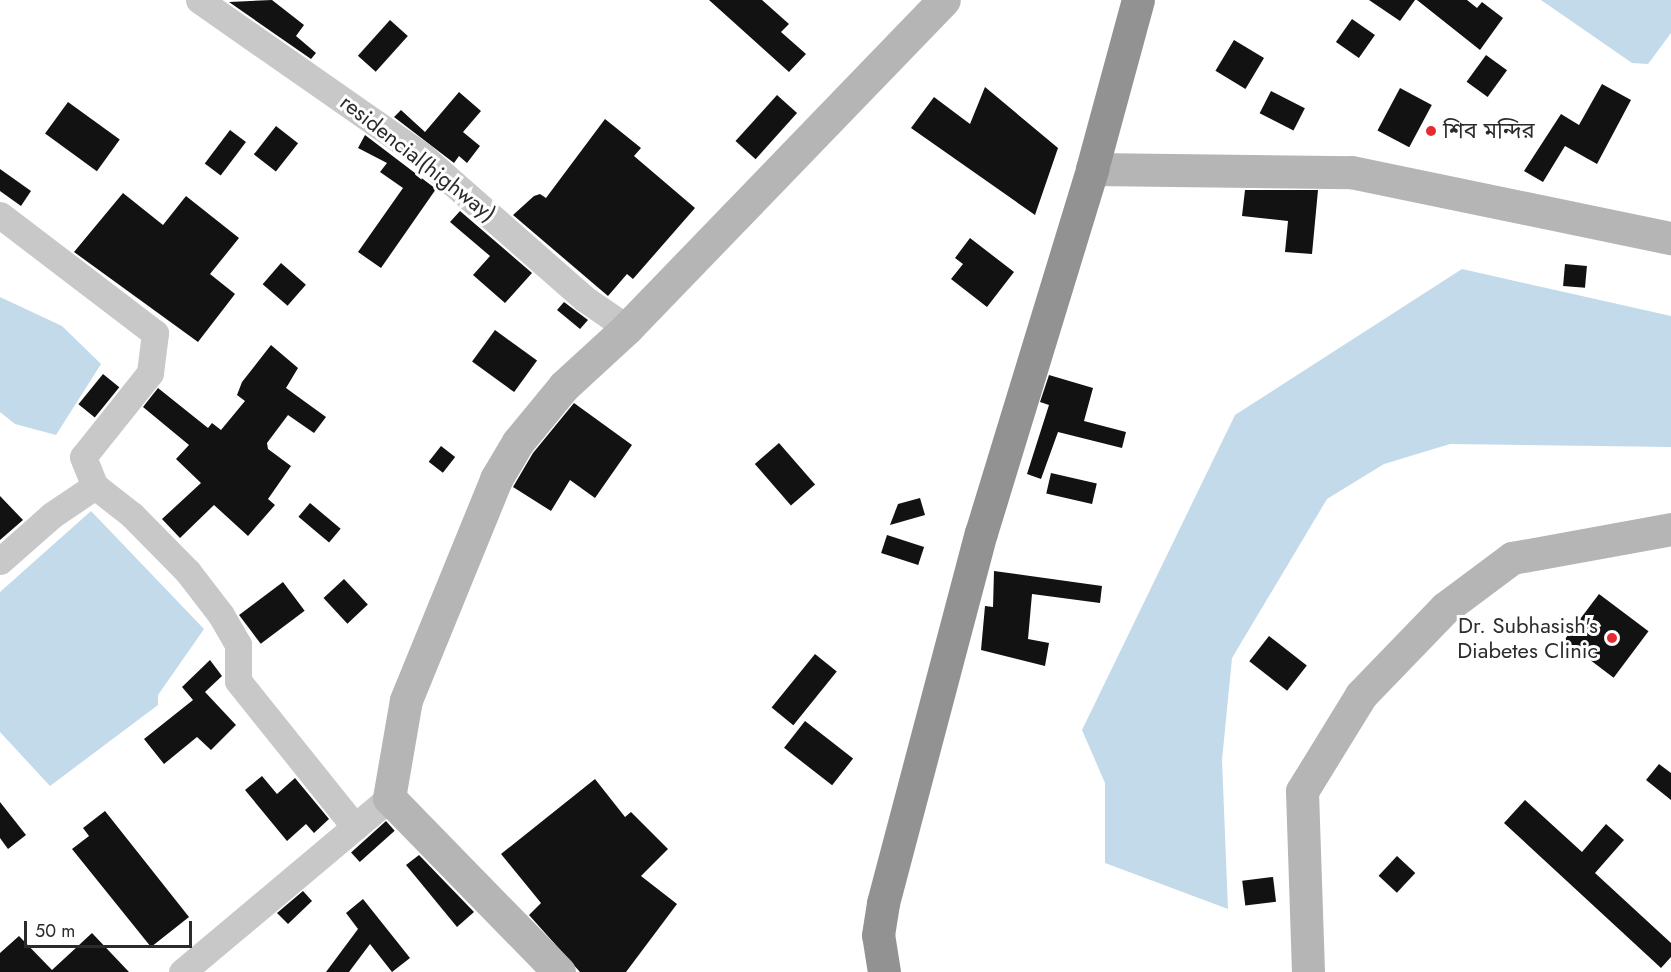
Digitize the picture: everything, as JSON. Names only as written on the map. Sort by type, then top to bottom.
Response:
[{"type":"highway","points":[[884,972],[878,935],[883,903],[981,533],[1092,169],[1138,0]]},
{"type":"street","name":"residencial(highway)","points":[[199,0],[421,155],[585,299],[627,328]]},
{"type":"street","points":[[182,972],[389,798],[406,700],[496,479],[518,442],[564,386],[627,328],[944,0]]},
{"type":"street","points":[[1092,169],[1351,172],[1671,238]]},
{"type":"street","points":[[0,215],[155,333],[150,373],[83,458],[95,486],[132,515],[215,607],[238,644],[237,681],[355,827]]},
{"type":"street","points":[[0,561],[52,515],[95,486]]},
{"type":"street","points":[[1308,972],[1302,791],[1361,695],[1445,608],[1512,558],[1671,529]]},
{"type":"street","points":[[389,798],[559,972]]},
{"type":"water","points":[[1541,0],[1671,0],[1671,33],[1648,64],[1632,63]]},
{"type":"water","points":[[1462,269],[1671,316],[1671,447],[1450,444],[1384,464],[1327,499],[1232,658],[1222,760],[1228,909],[1105,863],[1105,783],[1082,730],[1235,415]]},
{"type":"water","points":[[0,297],[62,326],[101,364],[56,435],[15,424],[0,412]]},
{"type":"water","points":[[91,511],[204,629],[158,695],[158,705],[50,786],[0,732],[0,592]]},
{"type":"building","points":[[272,0],[304,25],[296,36],[316,53],[311,59],[229,2]]},
{"type":"building","points":[[709,0],[762,0],[789,24],[781,32],[806,54],[789,72]]},
{"type":"building","points":[[1369,0],[1415,0],[1400,21]]},
{"type":"building","points":[[1417,0],[1467,0],[1477,8],[1482,2],[1503,18],[1480,50]]},
{"type":"building","points":[[1352,19],[1375,35],[1359,58],[1336,42]]},
{"type":"building","points":[[390,20],[408,36],[376,72],[358,56]]},
{"type":"building","points":[[1234,40],[1264,58],[1245,89],[1215,71]]},
{"type":"building","points":[[1486,55],[1507,70],[1488,97],[1467,82]]},
{"type":"building","points":[[1602,84],[1631,100],[1597,164],[1565,146],[1543,182],[1524,171],[1561,114],[1579,125]]},
{"type":"building","points":[[985,87],[1058,148],[1035,215],[911,128],[934,97],[970,124]]},
{"type":"building","points":[[1400,88],[1432,105],[1409,147],[1377,130]]},
{"type":"building","points":[[1271,91],[1305,108],[1294,131],[1260,113]]},
{"type":"building","points":[[459,92],[481,111],[463,132],[480,146],[467,163],[459,156],[454,163],[394,117],[401,110],[425,132]]},
{"type":"building","points":[[777,95],[797,113],[756,159],[736,141]]},
{"type":"building","points":[[68,102],[120,140],[97,171],[45,134]]},
{"type":"building","points":[[605,119],[641,148],[634,156],[695,208],[633,279],[627,274],[608,296],[513,215],[534,196],[540,194],[546,198]]},
{"type":"building","points":[[276,126],[298,143],[276,172],[254,154]]},
{"type":"building","points":[[230,130],[246,142],[221,176],[205,164]]},
{"type":"building","points":[[365,135],[436,189],[381,268],[358,252],[403,188],[380,172],[387,163],[358,148]]},
{"type":"building","points":[[0,169],[31,191],[21,206],[0,191]]},
{"type":"building","points":[[1245,190],[1318,190],[1312,254],[1285,252],[1288,221],[1242,216]]},
{"type":"building","points":[[123,193],[163,225],[186,196],[239,238],[210,274],[235,294],[198,342],[74,252]]},
{"type":"building","points":[[460,211],[532,273],[505,303],[473,275],[490,256],[450,222]]},
{"type":"building","points":[[970,238],[1014,272],[987,307],[951,279],[963,264],[955,258]]},
{"type":"building","points":[[281,263],[306,285],[288,306],[263,284]]},
{"type":"building","points":[[1565,264],[1587,266],[1585,288],[1563,286]]},
{"type":"building","points":[[564,302],[588,320],[580,329],[557,310]]},
{"type":"building","points":[[495,330],[537,361],[514,392],[472,362]]},
{"type":"building","points":[[271,345],[298,368],[286,388],[326,417],[314,433],[288,415],[267,443],[268,449],[291,466],[268,499],[275,505],[248,536],[214,505],[180,538],[162,519],[201,483],[176,459],[189,445],[143,407],[158,388],[208,428],[212,423],[221,430],[245,401],[237,395],[242,382]]},
{"type":"building","points":[[103,374],[119,387],[95,418],[78,404]]},
{"type":"building","points":[[1049,375],[1093,388],[1084,421],[1126,432],[1122,448],[1058,432],[1041,479],[1027,474],[1049,405],[1040,402]]},
{"type":"building","points":[[574,403],[632,445],[595,498],[570,480],[551,511],[513,487],[533,453]]},
{"type":"building","points":[[779,443],[815,485],[791,506],[755,464]]},
{"type":"building","points":[[441,446],[455,457],[443,473],[429,462]]},
{"type":"building","points":[[1051,473],[1097,484],[1092,504],[1046,493]]},
{"type":"building","points":[[0,496],[23,520],[0,540]]},
{"type":"building","points":[[920,498],[925,515],[890,525],[898,504]]},
{"type":"building","points":[[310,503],[341,529],[329,543],[298,517]]},
{"type":"building","points":[[887,535],[924,547],[918,565],[881,553]]},
{"type":"building","points":[[994,571],[1102,586],[1100,603],[1032,594],[1028,639],[1049,643],[1045,666],[981,650],[985,606],[993,607]]},
{"type":"building","points":[[344,579],[368,605],[347,624],[324,598]]},
{"type":"building","points":[[283,582],[305,611],[261,644],[239,615]]},
{"type":"building","points":[[1599,594],[1649,631],[1614,678],[1564,640]]},
{"type":"building","points":[[1269,636],[1307,666],[1287,691],[1249,661]]},
{"type":"building","points":[[815,654],[837,672],[793,725],[772,708]]},
{"type":"building","points":[[210,660],[222,676],[205,692],[236,725],[211,750],[197,737],[164,764],[144,739],[193,700],[182,687]]},
{"type":"building","points":[[805,721],[853,759],[832,785],[784,748]]},
{"type":"building","points":[[1659,764],[1671,773],[1671,800],[1646,780]]},
{"type":"building","points":[[262,776],[277,794],[295,778],[329,819],[314,833],[306,824],[287,841],[245,790]]},
{"type":"building","points":[[595,779],[625,817],[631,812],[668,849],[641,876],[677,904],[626,972],[580,972],[529,915],[541,903],[501,854]]},
{"type":"building","points":[[1525,800],[1582,852],[1606,824],[1624,840],[1595,873],[1671,943],[1671,957],[1661,968],[1504,823]]},
{"type":"building","points":[[0,802],[26,835],[8,849],[0,838]]},
{"type":"building","points":[[105,811],[189,917],[151,947],[72,849],[89,836],[83,828]]},
{"type":"building","points":[[386,821],[395,831],[360,862],[351,852]]},
{"type":"building","points":[[419,855],[474,912],[457,927],[406,865]]},
{"type":"building","points":[[1397,856],[1415,873],[1397,893],[1379,876]]},
{"type":"building","points":[[1273,877],[1276,902],[1245,906],[1242,881]]},
{"type":"building","points":[[303,891],[312,901],[288,924],[277,913]]},
{"type":"building","points":[[363,899],[410,958],[392,972],[370,944],[349,972],[326,972],[358,929],[346,913]]},
{"type":"building","points":[[92,933],[129,972],[0,972],[0,953],[19,936],[52,970]]},
{"type":"place","name":"শিব মন্দির","points":[[1431,131]]},
{"type":"place","name":"Dr. Subhasish's Diabetes Clinic","points":[[1612,638]]}]
